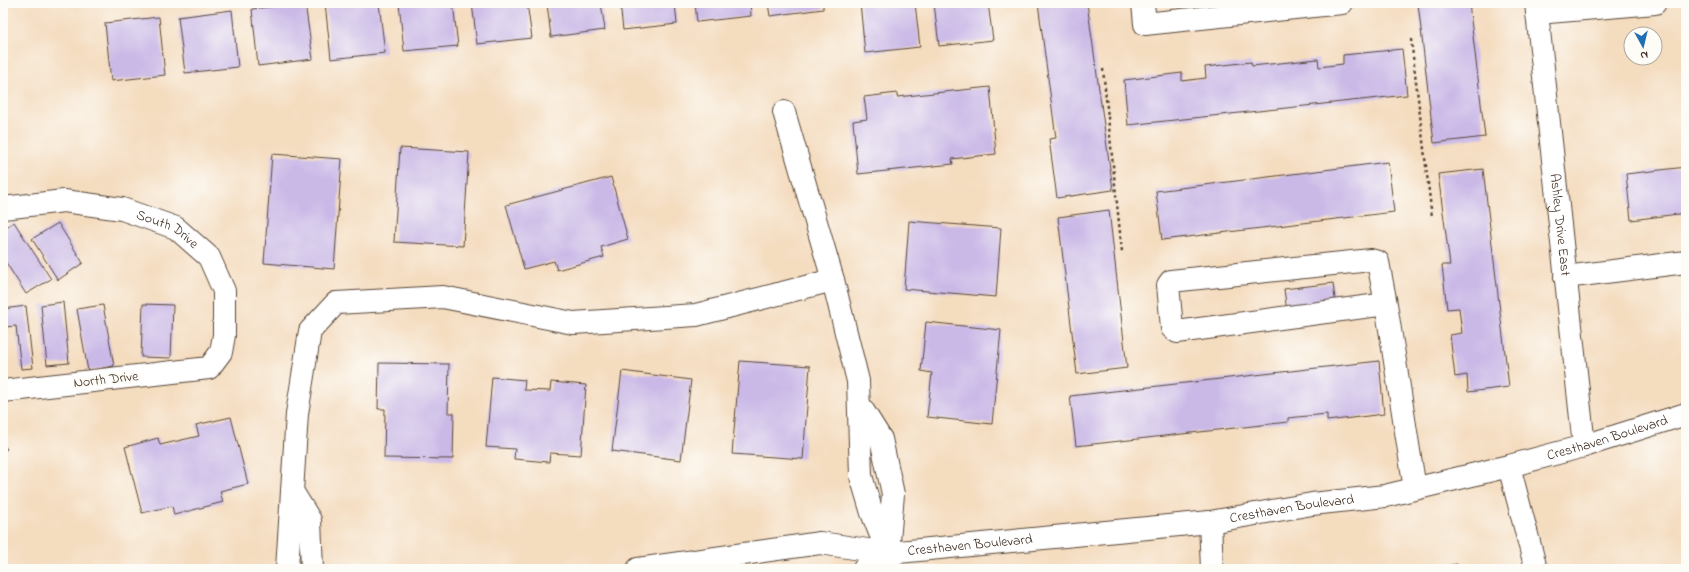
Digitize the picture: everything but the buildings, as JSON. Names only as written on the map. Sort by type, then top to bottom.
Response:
[{"type":"street","points":[[1143,3],[1145,24],[1342,3]]},
{"type":"street","points":[[1537,8],[1655,3]]},
{"type":"street","name":"Ashley Drive East","points":[[1537,8],[1584,446]]},
{"type":"street","points":[[784,112],[833,280],[858,381],[859,404],[881,439],[893,494],[889,561]]},
{"type":"street","name":"South Drive","points":[[3,208],[64,201],[122,209],[176,228],[209,257],[224,291],[224,335],[221,352],[209,368]]},
{"type":"street","points":[[1386,304],[1177,332],[1172,328],[1168,285],[1171,281],[1371,260],[1378,262],[1386,304],[1415,489]]},
{"type":"street","points":[[1565,277],[1686,262]]},
{"type":"street","points":[[287,569],[297,414],[310,331],[336,303],[443,298],[573,323],[696,315],[833,280]]},
{"type":"street","name":"North Drive","points":[[3,391],[209,368]]},
{"type":"street","name":"Cresthaven Boulevard","points":[[864,569],[889,561],[1210,522],[1312,504],[1385,496],[1584,446],[1686,414]]},
{"type":"street","points":[[1509,466],[1536,569]]},
{"type":"street","points":[[292,491],[310,520],[312,569]]},
{"type":"street","points":[[1210,522],[1212,569]]},
{"type":"street","name":"Cresthaven Boulevard","points":[[638,569],[820,543],[889,561]]},
{"type":"path","points":[[1411,39],[1432,217]]},
{"type":"path","points":[[1103,69],[1122,252]]}]
